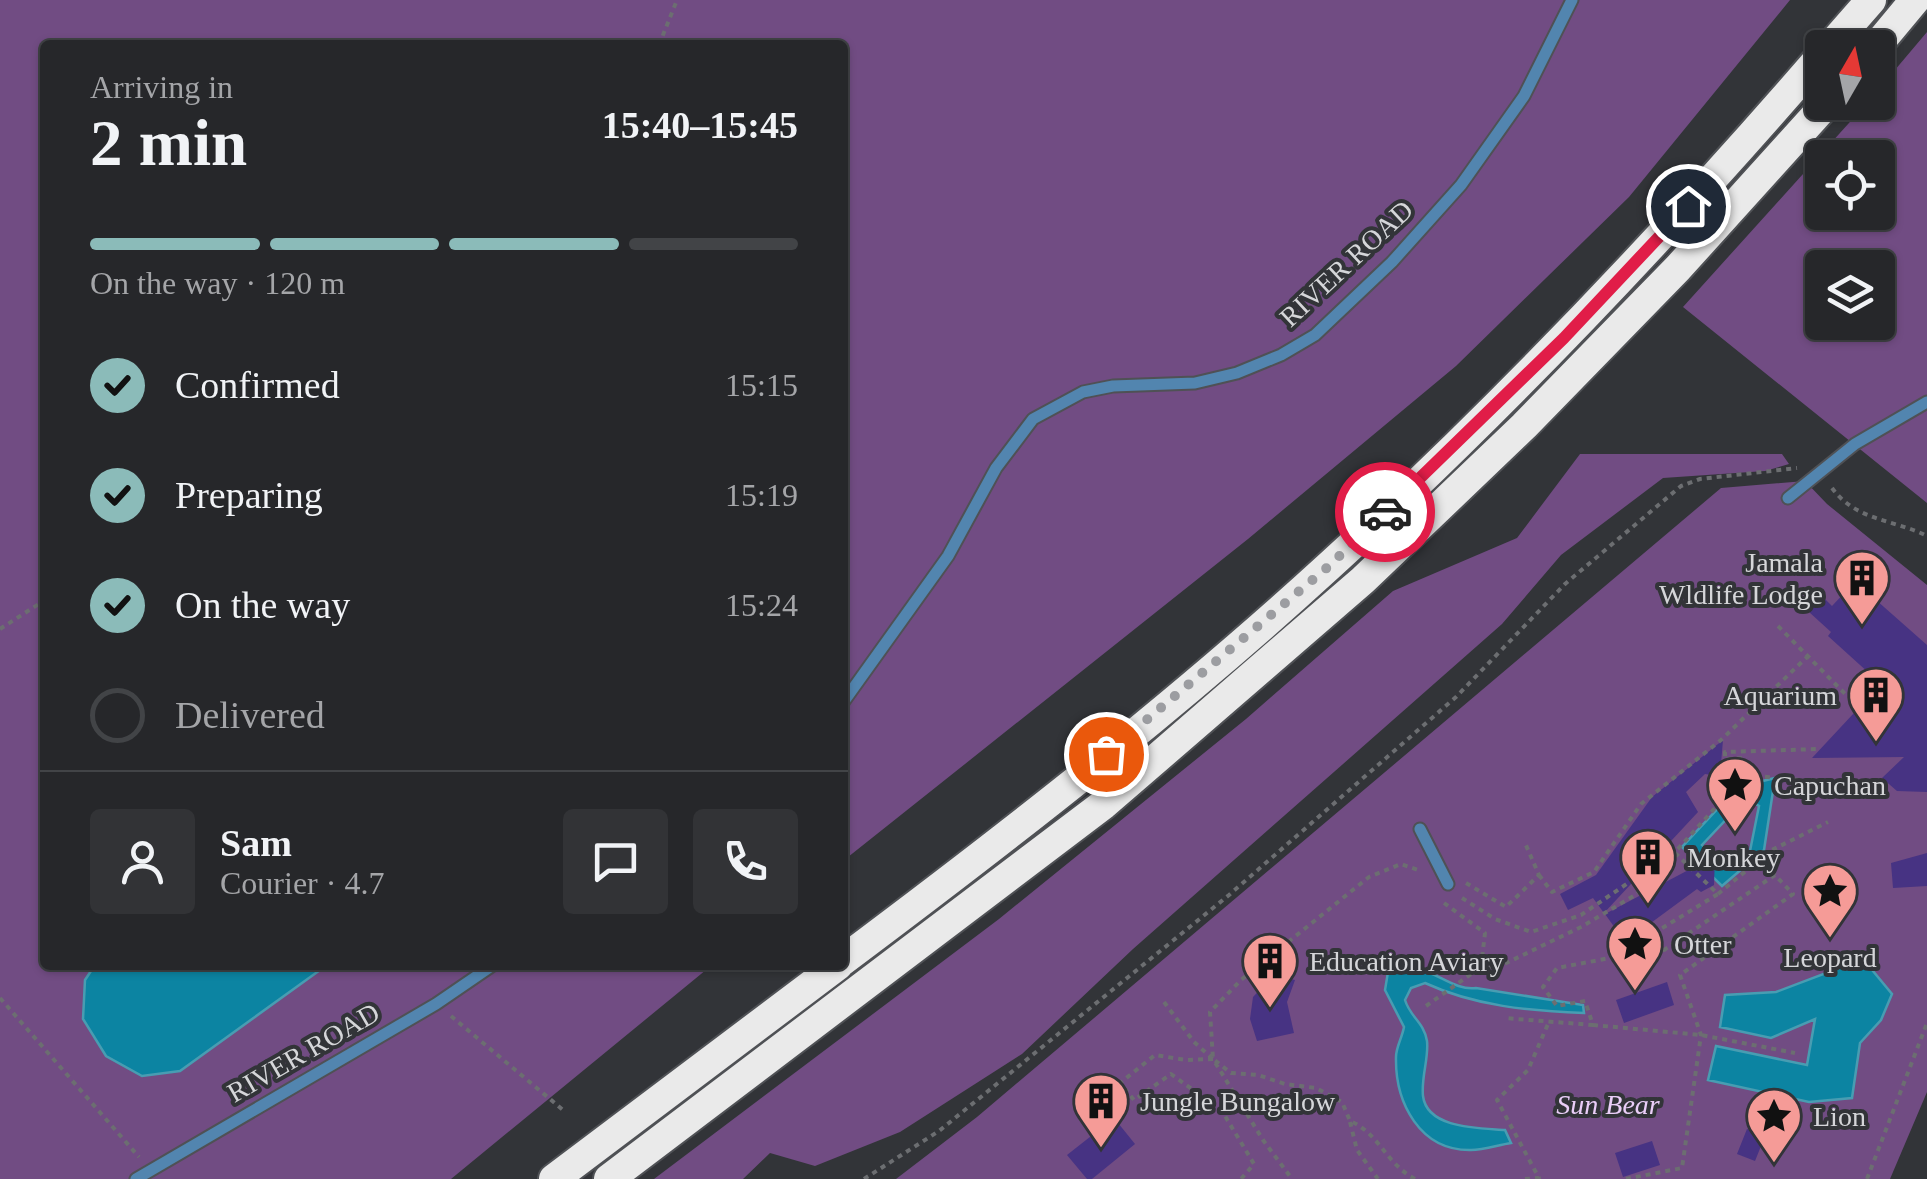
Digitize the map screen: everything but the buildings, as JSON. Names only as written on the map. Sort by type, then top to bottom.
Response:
[{"type":"highway","points":[[1844,30],[1870,0]]},
{"type":"highway","points":[[1890,30],[1915,0]]},
{"type":"highway","points":[[848,957],[994,846],[1329,566],[1564,338],[1714,180],[1805,76]]},
{"type":"highway","points":[[609,1179],[1104,804],[1363,580],[1524,426],[1746,195],[1812,120]]},
{"type":"highway","points":[[554,1179],[831,970]]},
{"type":"lane","name":"RIVER ROAD","points":[[848,696],[948,556],[996,468],[1032,419],[1083,392],[1113,386],[1195,383],[1238,373],[1315,335],[1392,262],[1461,186],[1524,96],[1572,0]]},
{"type":"lane","points":[[1788,498],[1882,427],[1927,402]]},
{"type":"lane","points":[[1420,829],[1448,884]]},
{"type":"lane","name":"RIVER ROAD","points":[[136,1179],[436,1004],[486,970]]},
{"type":"path","points":[[662,40],[676,0]]},
{"type":"path","points":[[864,1179],[939,1130],[1229,895],[1456,696],[1564,584],[1682,486],[1700,480],[1824,468],[1839,498],[1863,515],[1927,536]]},
{"type":"path","points":[[0,629],[40,603]]},
{"type":"path","points":[[1778,626],[1859,708]]},
{"type":"path","points":[[1525,843],[1552,892],[1594,872],[1641,804],[1721,740],[1808,656]]},
{"type":"path","points":[[1426,1006],[1481,967],[1496,968],[1581,927],[1636,894],[1745,774],[1745,758],[1725,759],[1725,752],[1818,749]]},
{"type":"path","points":[[1745,774],[1823,782]]},
{"type":"path","points":[[1593,1026],[1585,1002],[1557,1006],[1543,987],[1557,968],[1615,957],[1718,894],[1770,851],[1828,822]]},
{"type":"path","points":[[1540,874],[1506,907],[1458,878],[1448,884],[1464,900],[1495,919],[1532,932],[1580,915],[1631,881],[1662,848],[1673,851],[1718,894]]},
{"type":"path","points":[[1292,1179],[1213,1059],[1210,1012],[1241,980],[1369,877],[1401,864],[1420,869],[1428,882]]},
{"type":"path","points":[[1626,1179],[1682,1168],[1701,1034],[1680,975],[1792,894],[1774,875],[1664,950],[1654,933]]},
{"type":"path","points":[[1438,894],[1447,907],[1485,933],[1481,967]]},
{"type":"path","points":[[0,998],[150,1170]]},
{"type":"path","points":[[1164,1002],[1194,1042],[1231,1073],[1258,1074],[1286,1084],[1316,1088],[1342,1102],[1356,1150],[1378,1179]]},
{"type":"path","points":[[436,1004],[562,1110]]},
{"type":"path","points":[[1504,1018],[1701,1034],[1794,1053]]},
{"type":"path","points":[[1538,1178],[1497,1100],[1528,1070],[1548,1022]]},
{"type":"path","points":[[1867,1179],[1927,1023]]},
{"type":"path","points":[[1213,1059],[1186,1060],[1155,1054],[1120,1084],[1134,1100],[1171,1074],[1222,1111],[1254,1164],[1241,1179]]},
{"type":"path","points":[[1350,1122],[1362,1126],[1396,1169],[1416,1179]]},
{"type":"path","points":[[1525,1179],[1551,1179]]},
{"type":"green space","points":[[0,0],[1790,0],[1629,197],[1456,366],[1248,539],[848,857],[848,40],[40,40],[40,970],[706,970],[451,1179],[0,1179]]},
{"type":"green space","points":[[1927,32],[1927,503],[1683,307],[1805,172],[1805,230],[1895,230],[1895,140],[1834,140],[1852,120],[1895,120],[1895,70]]},
{"type":"green space","points":[[1580,454],[1782,454],[1789,464],[1765,471],[1663,478],[1561,555],[1502,624],[1133,949],[1022,1054],[900,1132],[815,1166],[770,1153],[743,1179],[654,1179],[999,919],[1246,719],[1393,591],[1517,538]]},
{"type":"green space","name":"Sun Bear","points":[[1805,481],[1827,504],[1927,585],[1927,1092],[1890,1179],[896,1179],[977,1117],[1721,488]]},
{"type":"water","points":[[1775,778],[1764,850],[1722,886],[1682,847],[1738,787]],"holes":[[[1748,800],[1759,806],[1750,851],[1724,868],[1702,845]]]},
{"type":"water","points":[[1863,959],[1892,994],[1881,1020],[1860,1043],[1852,1098],[1809,1102],[1708,1080],[1716,1046],[1807,1065],[1815,1019],[1771,1038],[1720,1027],[1725,995],[1776,992]]},
{"type":"water","points":[[1397,962],[1415,963],[1418,969],[1461,987],[1583,1005],[1584,1013],[1543,1011],[1483,1002],[1425,983],[1411,988],[1405,1000],[1427,1041],[1423,1096],[1427,1107],[1434,1115],[1456,1125],[1505,1130],[1511,1143],[1476,1150],[1453,1148],[1425,1133],[1414,1121],[1397,1074],[1396,1053],[1404,1027],[1385,990],[1389,966]]},
{"type":"water","points":[[92,970],[320,970],[180,1071],[142,1076],[106,1056],[83,1019],[85,980]]},
{"type":"way so far","points":[[1106,754],[1329,566],[1385,512]]},
{"type":"place","name":"Jamala Wldlife Lodge","points":[[1862,627]]},
{"type":"place","name":"Aquarium","points":[[1876,744]]},
{"type":"place","name":"Capuchan","points":[[1735,834]]},
{"type":"place","name":"Monkey","points":[[1648,906]]},
{"type":"place","name":"Leopard","points":[[1830,940]]},
{"type":"place","name":"Otter","points":[[1635,993]]},
{"type":"place","name":"Education Aviary","points":[[1270,1010]]},
{"type":"place","name":"Jungle Bungalow","points":[[1101,1150]]},
{"type":"place","name":"Lion","points":[[1774,1165]]},
{"type":"route","points":[[1385,512],[1564,338],[1688,206]]}]
